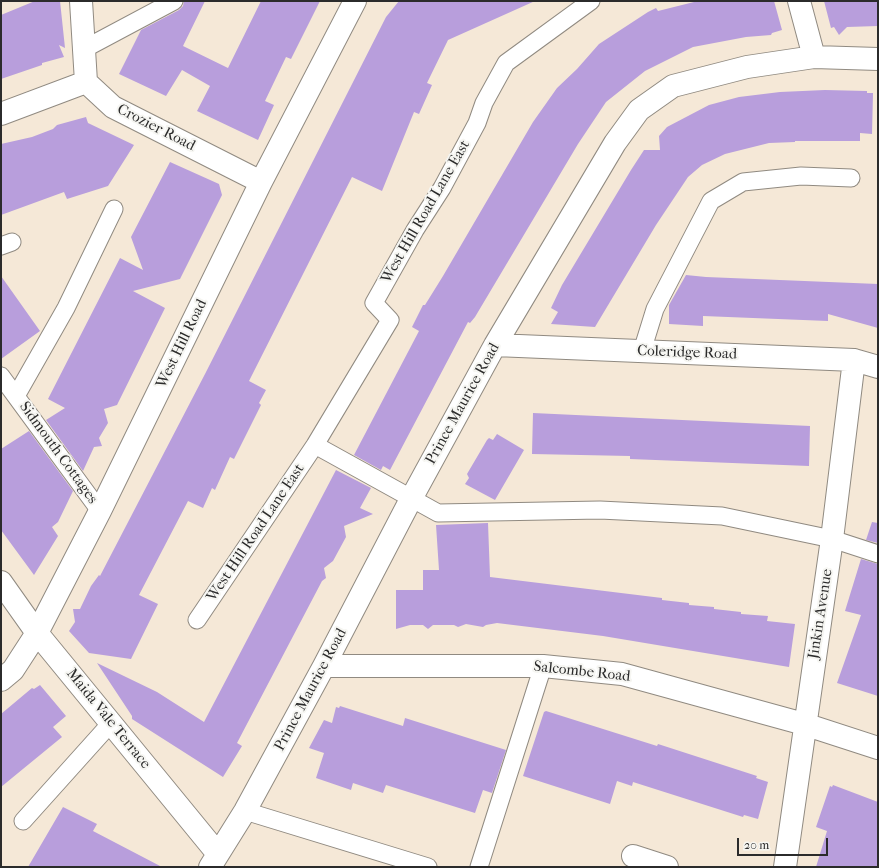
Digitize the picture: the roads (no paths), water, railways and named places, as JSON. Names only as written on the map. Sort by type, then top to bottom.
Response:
[{"type":"street","points":[[1,114],[86,82],[81,1]]},
{"type":"street","name":"West Hill Road","points":[[1,680],[13,670],[37,633],[100,511],[261,182],[355,1]]},
{"type":"street","points":[[799,1],[814,58]]},
{"type":"street","name":"Prince Maurice Road","points":[[214,860],[245,811],[324,666],[411,499],[495,345],[615,143],[639,110],[673,86],[747,67],[814,58],[878,59]]},
{"type":"street","name":"Crozier Road","points":[[86,82],[113,107],[261,182]]},
{"type":"street","name":"Coleridge Road","points":[[495,345],[854,360],[878,367]]},
{"type":"street","name":"Jinkin Avenue","points":[[785,867],[804,724],[832,539],[854,360]]},
{"type":"street","name":"Maida Vale Terrace","points":[[1,582],[37,633],[111,723],[214,860]]},
{"type":"street","name":"Salcombe Road","points":[[324,666],[543,666],[622,674],[804,724],[878,748]]},
{"type":"street","points":[[633,856],[667,867]]},
{"type":"lane","points":[[84,49],[174,1]]},
{"type":"lane","name":"West Hill Road Lane East","points":[[197,620],[315,445],[390,320],[374,302],[415,230],[442,188],[477,123],[484,103],[506,63],[591,1]]},
{"type":"lane","points":[[642,351],[655,309],[711,201],[743,182],[801,176],[851,178]]},
{"type":"lane","points":[[16,396],[66,308],[114,210]]},
{"type":"lane","name":"Sidmouth Cottages","points":[[1,376],[100,511]]},
{"type":"lane","points":[[315,445],[438,514],[600,510],[722,516],[832,539],[878,554]]},
{"type":"lane","points":[[479,867],[543,666]]},
{"type":"lane","points":[[23,821],[111,723]]},
{"type":"lane","points":[[245,811],[428,867]]}]
